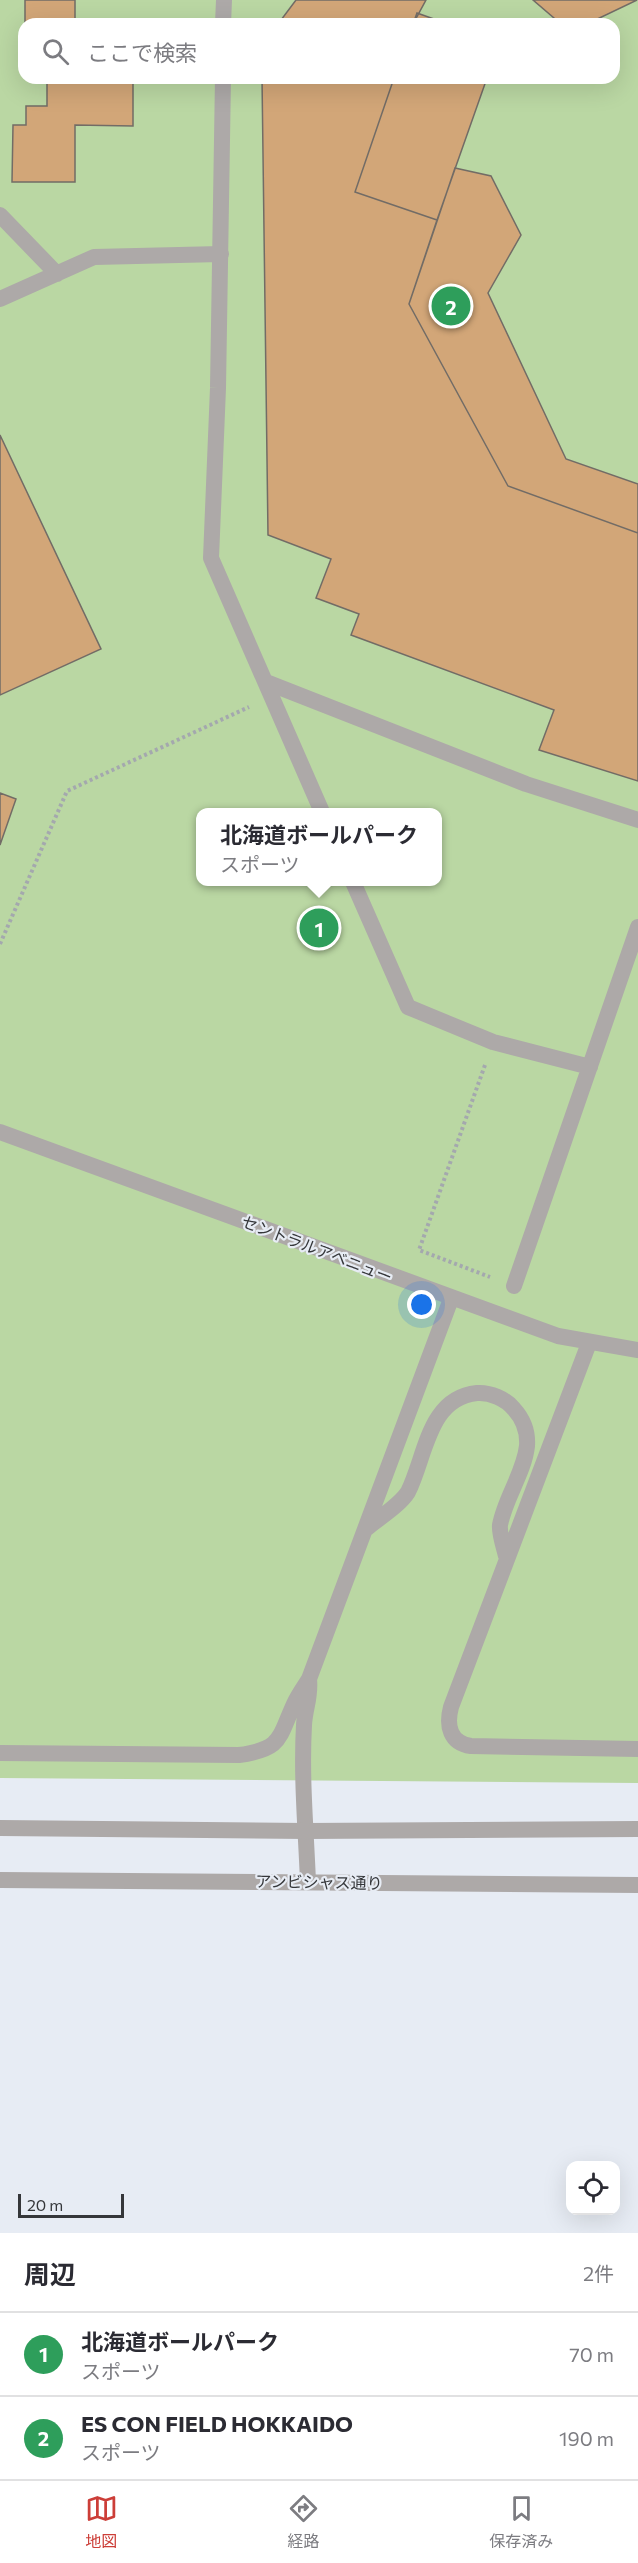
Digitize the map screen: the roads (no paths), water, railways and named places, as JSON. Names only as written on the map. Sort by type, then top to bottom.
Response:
[{"type":"street","points":[[224,0],[224,18]]},
{"type":"street","points":[[223,84],[221,254],[211,558],[320,808]]},
{"type":"street","points":[[0,215],[57,274]]},
{"type":"street","points":[[0,299],[94,257],[221,254]]},
{"type":"street","points":[[268,689],[526,784],[638,820]]},
{"type":"street","points":[[355,886],[408,1007],[493,1042],[590,1067]]},
{"type":"street","points":[[514,1286],[638,927]]},
{"type":"street","name":"セントラルアベニュー","points":[[0,1132],[451,1299],[558,1336],[638,1350]]},
{"type":"street","points":[[0,1754],[239,1755],[259,1752],[274,1745],[283,1735],[294,1703],[309,1679],[451,1299]]},
{"type":"street","points":[[588,1343],[506,1556],[448,1717],[451,1736],[457,1743],[485,1747],[638,1749]]},
{"type":"street","points":[[364,1531],[407,1494],[441,1412],[466,1395],[481,1393],[495,1396],[510,1404],[520,1416],[526,1431],[527,1448],[500,1527],[506,1556]]},
{"type":"street","points":[[308,1882],[304,1722],[310,1697],[309,1679]]},
{"type":"street","points":[[0,1828],[306,1831],[638,1829]]},
{"type":"street","name":"アンビシャス通り","points":[[0,1880],[638,1886]]},
{"type":"place","name":"ES CON FIELD HOKKAIDO","points":[[451,306]]},
{"type":"place","name":"北海道ボールパーク","points":[[319,928]]}]
